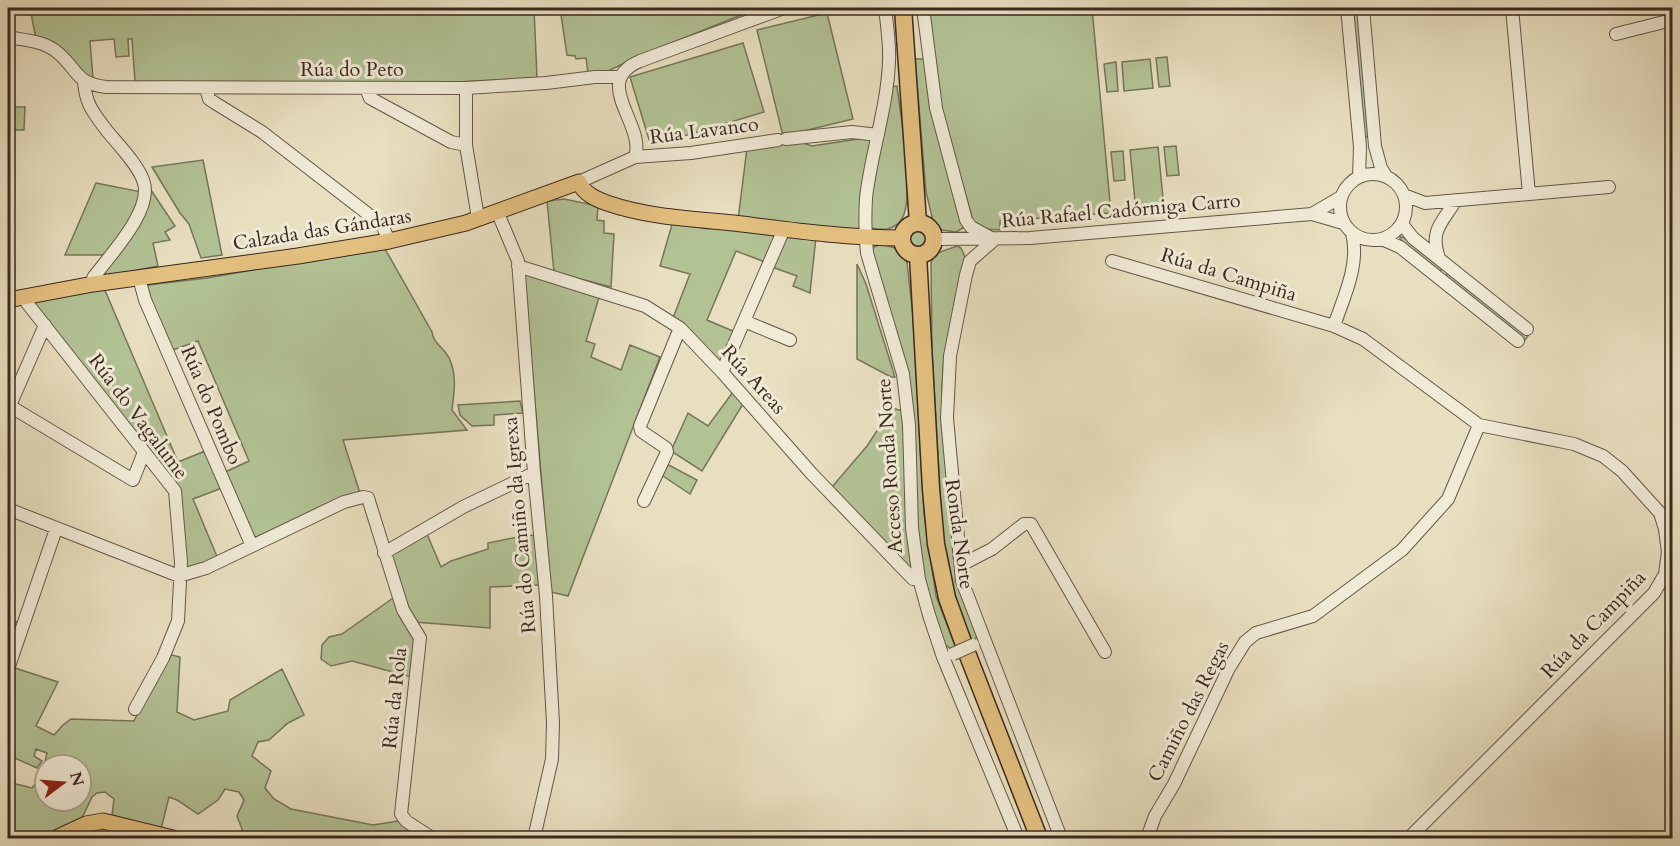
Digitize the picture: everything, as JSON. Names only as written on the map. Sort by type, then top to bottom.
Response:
[{"type":"highway","points":[[903,8],[918,223]]},
{"type":"highway","points":[[918,223],[928,226],[934,239],[927,252],[918,255],[905,248],[902,238],[905,229],[918,223]]},
{"type":"highway","name":"Ronda Norte","points":[[918,255],[931,489],[936,544],[947,598],[966,654],[1039,838]]},
{"type":"main road","name":"Calzada das Gándaras","points":[[8,300],[93,284],[389,241],[450,227],[579,182]]},
{"type":"main road","points":[[579,182],[583,190],[590,195],[618,206],[658,215],[866,238],[902,238]]},
{"type":"main road","points":[[56,838],[86,824],[103,821],[173,838]]},
{"type":"street","points":[[634,158],[637,148],[620,92],[622,72],[632,65],[784,8]]},
{"type":"street","name":"Acceso Ronda Norte","points":[[885,8],[889,35],[889,62],[866,200],[866,238],[867,253],[903,374],[909,425],[912,528],[919,579],[929,615],[948,655],[1018,838]]},
{"type":"street","points":[[923,8],[936,108],[966,220],[971,227],[994,240],[970,261],[950,357],[947,387],[950,459],[962,581],[978,643],[1060,838]]},
{"type":"street","points":[[1347,8],[1360,147],[1359,177]]},
{"type":"street","points":[[1363,8],[1375,146],[1381,168],[1386,176]]},
{"type":"street","points":[[1512,8],[1529,194]]},
{"type":"street","points":[[1616,34],[1672,20]]},
{"type":"street","points":[[8,37],[55,50],[84,82],[88,103],[138,171],[145,185],[143,200],[131,228],[93,278],[93,284]]},
{"type":"street","name":"Rúa do Peto","points":[[84,82],[106,87],[466,88],[620,77]]},
{"type":"street","points":[[206,88],[209,99],[214,103],[262,132],[377,220],[386,232],[389,241]]},
{"type":"street","points":[[366,88],[370,98],[451,142],[466,145]]},
{"type":"street","points":[[466,88],[466,145],[478,218]]},
{"type":"street","name":"Rúa Lavanco","points":[[634,158],[852,132],[878,135]]},
{"type":"street","name":"Calzada das Gándaras","points":[[579,182],[634,158]]},
{"type":"street","points":[[1518,341],[1400,248],[1378,240],[1365,240],[1352,233],[1344,223],[1340,206],[1345,188],[1359,177],[1370,174],[1386,176],[1394,180],[1404,195],[1406,202],[1403,220],[1413,238],[1527,329]]},
{"type":"street","points":[[1404,195],[1425,203],[1609,187]]},
{"type":"street","name":"Rúa Rafael Cadórniga Carro","points":[[1312,214],[1341,197]]},
{"type":"street","points":[[1438,258],[1437,228],[1456,200]]},
{"type":"street","points":[[1355,262],[1378,240],[1394,234],[1403,220],[1425,203]]},
{"type":"street","name":"Rúa do Camiño da Igrexa","points":[[497,211],[516,254],[518,266],[546,596],[553,723],[552,759],[534,838]]},
{"type":"street","name":"Rúa Rafael Cadórniga Carro","points":[[934,239],[994,240],[1072,236],[1312,214],[1344,223]]},
{"type":"street","points":[[966,220],[960,240],[966,255],[966,274]]},
{"type":"street","points":[[722,372],[784,229]]},
{"type":"street","points":[[1334,327],[1355,262],[1352,233]]},
{"type":"street","name":"Rúa da Campiña","points":[[1112,261],[1334,327],[1363,339],[1479,425],[1574,444],[1603,456],[1622,471],[1660,513],[1668,552],[1665,574],[1654,593],[1409,838]]},
{"type":"street","name":"Rúa Areas","points":[[518,266],[645,306],[680,328],[882,548],[913,579],[919,579]]},
{"type":"street","name":"Rúa do Pombo","points":[[138,278],[145,300],[252,546]]},
{"type":"street","name":"Rúa do Vagalume","points":[[25,297],[27,303],[174,491],[181,562],[178,621],[163,658],[135,709]]},
{"type":"street","points":[[744,321],[790,340]]},
{"type":"street","points":[[45,325],[8,407],[133,480],[144,452]]},
{"type":"street","points":[[644,501],[667,452],[666,448],[640,431],[640,426],[680,328]]},
{"type":"street","name":"Camiño das Regas","points":[[1147,838],[1155,816],[1174,784],[1229,668],[1245,642],[1256,633],[1313,616],[1402,550],[1448,499],[1479,425]]},
{"type":"street","points":[[384,553],[463,507],[534,472]]},
{"type":"street","name":"Rúa da Rola","points":[[179,576],[206,568],[344,502],[367,497],[403,610],[420,638],[401,814],[406,821],[432,838]]},
{"type":"street","points":[[8,509],[179,576]]},
{"type":"street","points":[[1660,513],[1672,518]]},
{"type":"street","points":[[961,565],[992,549],[1024,524],[1031,524],[1105,652]]},
{"type":"street","points":[[8,669],[56,529]]},
{"type":"street","points":[[948,655],[978,643]]},
{"type":"green space","points":[[30,8],[534,8],[537,78],[437,83],[135,82],[132,39],[128,39],[129,56],[116,57],[114,39],[90,41],[93,79],[36,39]]},
{"type":"green space","points":[[560,8],[759,8],[646,53],[608,71],[588,73],[586,58],[576,59],[575,56],[567,55]]},
{"type":"green space","points":[[928,8],[1092,8],[1111,213],[1000,221],[1000,230],[984,229],[974,224],[941,110]]},
{"type":"green space","points":[[1352,8],[1358,8],[1370,137],[1364,137]]},
{"type":"green space","points":[[827,13],[853,119],[783,136],[757,30]]},
{"type":"green space","points":[[743,43],[764,112],[651,146],[630,77]]},
{"type":"green space","points":[[1167,57],[1170,86],[1159,87],[1156,58]]},
{"type":"green space","points":[[915,59],[924,59],[963,224],[963,228],[956,232],[942,230],[933,221],[926,192]]},
{"type":"green space","points":[[1150,59],[1153,88],[1124,91],[1122,62]]},
{"type":"green space","points":[[1116,62],[1118,91],[1107,92],[1104,64]]},
{"type":"green space","points":[[897,86],[907,176],[905,210],[901,220],[895,226],[884,229],[871,228],[869,211],[891,87]]},
{"type":"green space","points":[[8,107],[25,107],[24,130],[8,130]]},
{"type":"green space","points":[[871,137],[859,232],[738,220],[747,148],[797,141],[812,146]]},
{"type":"green space","points":[[1176,146],[1179,175],[1167,176],[1164,147]]},
{"type":"green space","points":[[1158,147],[1164,208],[1136,211],[1130,150]]},
{"type":"green space","points":[[1123,151],[1125,180],[1114,181],[1111,152]]},
{"type":"green space","points":[[203,160],[222,255],[201,258],[189,224],[152,167]]},
{"type":"green space","points":[[96,183],[142,192],[142,198],[108,255],[65,255]]},
{"type":"green space","points":[[149,187],[175,226],[165,232],[170,240],[153,243],[158,266],[106,276],[104,270]]},
{"type":"green space","points":[[564,199],[598,206],[597,220],[604,221],[604,233],[614,234],[611,287],[554,272],[547,201]]},
{"type":"green space","points":[[673,221],[777,236],[765,262],[736,251],[707,320],[735,332],[722,362],[685,325],[673,318],[690,274],[660,266]]},
{"type":"green space","points":[[914,230],[922,230],[927,235],[925,246],[914,248],[909,243],[909,235]]},
{"type":"green space","points":[[8,233],[12,233],[15,273],[8,275]]},
{"type":"green space","points":[[786,234],[816,237],[810,293],[793,286],[797,276],[772,267]]},
{"type":"green space","points":[[1400,237],[1443,268],[1439,272],[1401,242]]},
{"type":"green space","points":[[881,244],[895,248],[907,262],[913,317],[924,513],[936,596],[956,648],[952,650],[943,643],[928,601],[918,549],[913,437],[871,252],[874,247]]},
{"type":"green space","points":[[957,246],[961,248],[965,257],[944,357],[942,388],[953,556],[960,587],[977,635],[975,641],[971,643],[953,591],[943,544],[932,351],[931,262],[937,253]]},
{"type":"green space","points":[[384,247],[435,340],[450,360],[454,379],[452,410],[467,430],[343,440],[360,493],[256,539],[248,533],[223,473],[249,461],[198,341],[170,351],[146,293],[148,285],[207,278]]},
{"type":"green space","points":[[857,264],[866,284],[895,377],[857,359]]},
{"type":"green space","points":[[524,272],[600,294],[586,341],[595,344],[591,357],[621,370],[630,345],[660,357],[568,596],[551,592]]},
{"type":"green space","points":[[1449,272],[1528,336],[1525,340],[1445,276]]},
{"type":"green space","points":[[104,288],[178,462],[205,451],[222,488],[193,499],[218,559],[185,569],[179,502],[34,304],[36,299]]},
{"type":"green space","points":[[733,392],[743,404],[702,471],[671,451],[688,413],[708,426]]},
{"type":"green space","points":[[520,401],[523,413],[494,415],[494,425],[472,426],[460,415],[458,405]]},
{"type":"green space","points":[[892,408],[903,411],[914,569],[911,572],[832,487],[867,446]]},
{"type":"green space","points":[[665,463],[697,480],[690,494],[660,474]]},
{"type":"green space","points":[[427,534],[441,567],[451,561],[488,549],[488,543],[537,535],[541,585],[490,587],[490,628],[414,622],[389,555]]},
{"type":"green space","points":[[396,596],[417,638],[412,675],[408,676],[352,661],[331,666],[321,659],[322,645],[329,637],[342,634]]},
{"type":"green space","points":[[8,618],[19,623],[8,662]]},
{"type":"green space","points":[[168,654],[180,657],[177,712],[194,720],[228,711],[230,700],[282,669],[304,715],[288,723],[269,740],[258,742],[252,756],[271,771],[265,788],[274,799],[291,809],[373,825],[398,821],[427,838],[280,838],[275,832],[253,838],[239,838],[242,829],[237,816],[244,800],[239,792],[225,789],[218,800],[198,814],[169,797],[161,829],[112,815],[114,799],[105,792],[93,796],[93,753],[47,753],[36,749],[33,753],[33,766],[8,755],[8,692],[15,668],[58,682],[36,726],[54,735],[71,719],[134,721]]},
{"type":"green space","points":[[8,777],[16,784],[32,788],[33,813],[84,813],[81,820],[53,834],[39,838],[8,838]]}]
